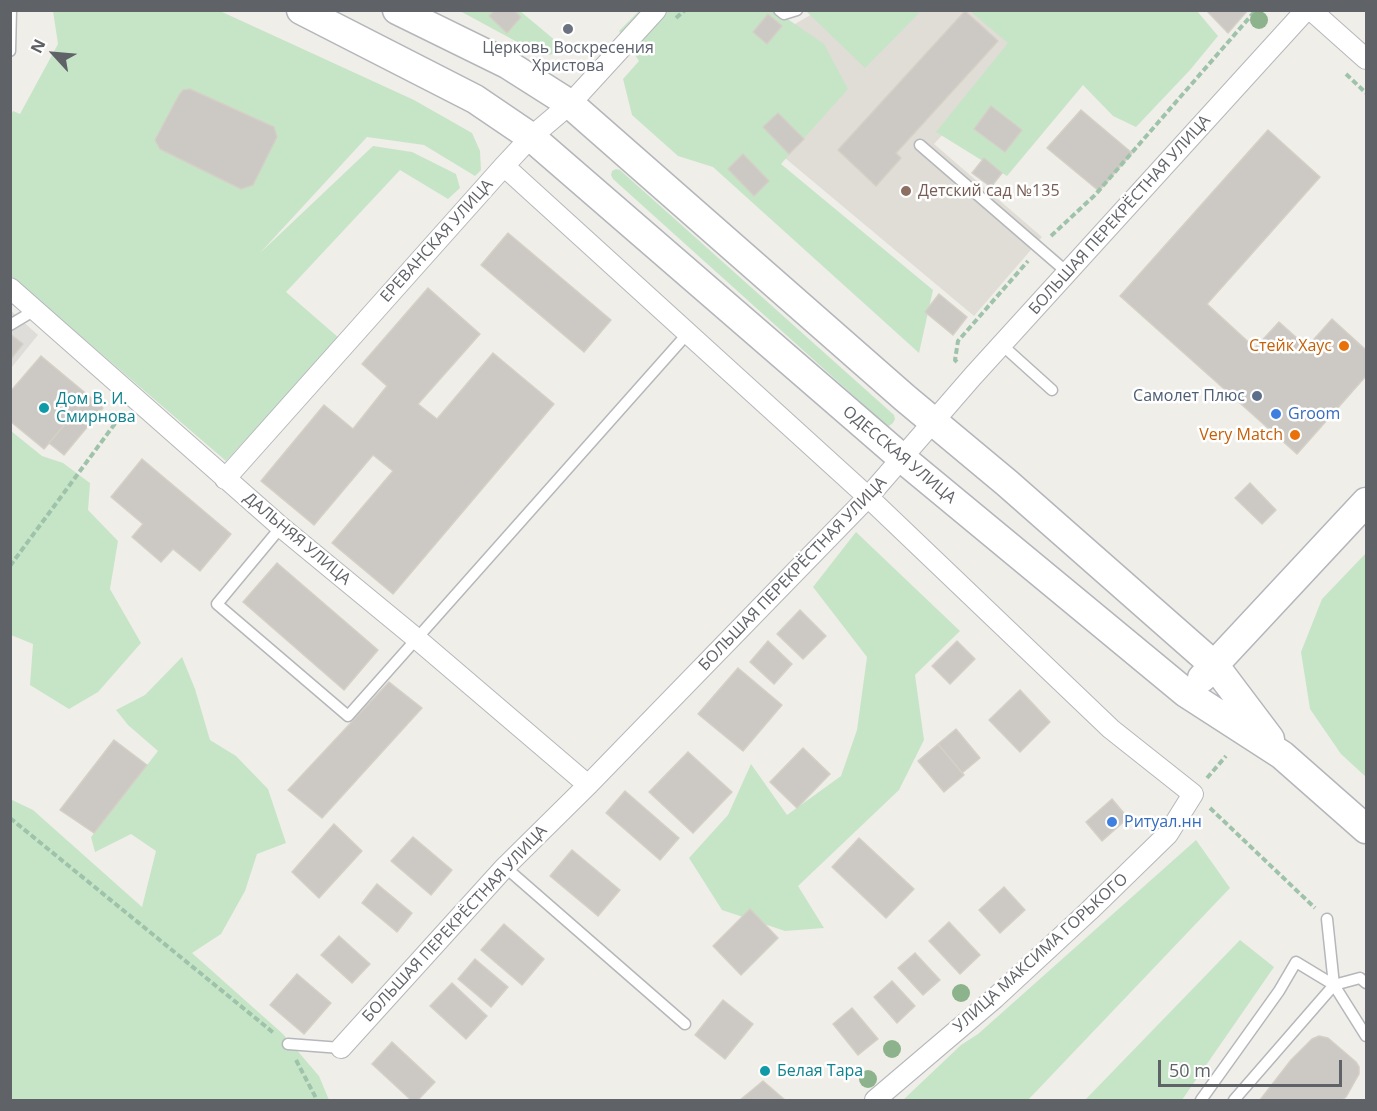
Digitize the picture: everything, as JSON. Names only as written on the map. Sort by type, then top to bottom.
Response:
[{"type":"main road","name":"ОДЕССКАЯ УЛИЦА","points":[[301,10],[475,99],[531,136],[903,459],[1186,693],[1282,755]]},
{"type":"main road","points":[[397,10],[507,64],[570,104],[1215,666],[1282,755],[1366,829]]},
{"type":"main road","points":[[1186,693],[1215,666],[1366,502]]},
{"type":"street","name":"ЕРЕВАНСКАЯ УЛИЦА","points":[[225,479],[531,136],[570,104],[656,10]]},
{"type":"street","name":"БОЛЬШАЯ ПЕРЕКРЁСТНАЯ УЛИЦА","points":[[341,1048],[505,867],[588,785],[868,497],[903,459],[933,421],[1306,10]]},
{"type":"street","points":[[1311,10],[1366,59]]},
{"type":"street","points":[[504,166],[868,497],[1111,729],[1193,794]]},
{"type":"street","name":"ДАЛЬНЯЯ УЛИЦА","points":[[10,288],[225,479],[588,785]]},
{"type":"street","name":"УЛИЦА МАКСИМА ГОРЬКОГО","points":[[875,1101],[994,998],[1089,911],[1168,834],[1193,794]]},
{"type":"lane","points":[[10,51],[11,10]]},
{"type":"lane","points":[[779,10],[784,14],[797,10]]},
{"type":"lane","points":[[920,144],[1068,273]]},
{"type":"lane","points":[[10,325],[35,310]]},
{"type":"lane","points":[[281,527],[217,604],[348,716],[688,333]]},
{"type":"lane","points":[[1002,345],[1052,390]]},
{"type":"lane","points":[[505,867],[685,1024]]},
{"type":"lane","points":[[1327,919],[1334,985],[1366,1036]]},
{"type":"lane","points":[[1202,1101],[1279,991],[1296,962],[1334,985]]},
{"type":"lane","points":[[1234,1101],[1334,985],[1360,978],[1366,983]]},
{"type":"lane","points":[[288,1044],[341,1048]]},
{"type":"path","points":[[961,367],[955,360],[958,341],[1040,247],[1095,195],[1256,10]]},
{"type":"path","points":[[10,566],[134,398]]},
{"type":"path","points":[[1193,794],[1226,756]]},
{"type":"path","points":[[10,818],[207,981],[288,1044],[317,1101]]},
{"type":"path","points":[[1224,819],[1327,919]]},
{"type":"shaded area","name":"Детский сад №135","points":[[817,11],[1057,11],[934,144],[1042,237],[974,316],[742,122],[790,27]]},
{"type":"shaded area","points":[[11,311],[38,335],[11,368]]},
{"type":"green space","points":[[53,11],[220,11],[414,100],[472,133],[480,151],[481,170],[475,176],[424,145],[367,137],[260,253],[373,146],[412,152],[456,174],[460,188],[448,199],[400,170],[286,292],[339,338],[226,461],[11,276],[11,115],[13,111],[20,114],[58,44]]},
{"type":"green space","points":[[460,11],[520,11],[568,51],[543,56]]},
{"type":"green space","points":[[639,11],[776,11],[824,44],[848,89],[781,164],[933,290],[919,353],[713,167],[678,156],[632,115],[623,79],[639,61],[619,31]]},
{"type":"green space","points":[[806,11],[921,11],[865,68]]},
{"type":"green space","points":[[970,11],[1197,11],[1218,36],[1190,70],[1136,127],[1113,116],[1083,85],[1007,176],[936,132],[1008,43]]},
{"type":"green space","points":[[620,170],[894,415],[893,423],[889,426],[885,424],[613,179],[612,171]]},
{"type":"green space","points":[[11,431],[42,456],[63,463],[90,483],[88,510],[118,541],[110,589],[141,643],[98,692],[69,709],[30,685],[33,644],[11,635]]},
{"type":"green space","points":[[856,532],[960,631],[915,675],[924,740],[899,790],[798,886],[824,928],[785,931],[722,910],[689,858],[728,815],[751,764],[787,815],[841,776],[857,730],[867,657],[813,587]]},
{"type":"green space","points":[[1366,553],[1366,777],[1341,754],[1310,709],[1301,652],[1322,599]]},
{"type":"green space","points":[[182,657],[195,689],[210,740],[236,756],[268,789],[286,843],[257,854],[245,891],[221,934],[192,953],[283,1034],[319,1076],[329,1100],[11,1100],[10,799],[33,810],[142,907],[156,851],[131,834],[95,852],[91,837],[158,751],[128,725],[116,710],[145,695]]},
{"type":"green space","points":[[1196,840],[1230,888],[1028,1100],[903,1100],[961,1045],[978,1034]]},
{"type":"green space","points":[[1240,940],[1274,967],[1182,1100],[1085,1100]]},
{"type":"building","points":[[495,10],[514,10],[521,17],[507,33],[489,16]]},
{"type":"building","points":[[1206,10],[1248,10],[1228,33]]},
{"type":"building","points":[[965,11],[998,41],[896,153],[901,158],[876,186],[838,150]]},
{"type":"building","points":[[768,14],[782,26],[767,44],[753,32]]},
{"type":"building","points":[[190,89],[274,127],[277,137],[253,185],[241,189],[160,149],[155,140],[179,95],[183,90]]},
{"type":"building","points":[[991,106],[1022,130],[1005,152],[974,129]]},
{"type":"building","points":[[1081,110],[1132,153],[1099,191],[1047,148]]},
{"type":"building","points":[[778,113],[804,139],[789,154],[763,127]]},
{"type":"building","points":[[1268,130],[1320,177],[1207,304],[1255,348],[1279,322],[1307,347],[1332,319],[1366,350],[1366,376],[1297,454],[1120,296]]},
{"type":"building","points":[[743,154],[769,181],[754,196],[728,169]]},
{"type":"building","points":[[984,158],[1002,173],[991,187],[972,173]]},
{"type":"building","points":[[508,233],[611,320],[584,352],[481,265]]},
{"type":"building","points":[[428,288],[480,334],[418,404],[437,419],[493,353],[554,404],[393,594],[332,543],[393,471],[373,455],[314,525],[261,481],[324,405],[353,429],[387,386],[362,364]]},
{"type":"building","points":[[939,294],[967,317],[953,335],[925,312]]},
{"type":"building","points":[[10,334],[23,344],[10,360]]},
{"type":"building","name":"Дом В. И. Смирнова","points":[[41,356],[89,396],[44,449],[10,421],[10,392]]},
{"type":"building","points":[[89,396],[103,408],[64,455],[49,443]]},
{"type":"building","points":[[142,459],[231,534],[200,571],[173,549],[161,562],[132,537],[143,524],[111,497]]},
{"type":"building","points":[[1250,483],[1276,510],[1262,524],[1235,498]]},
{"type":"building","points":[[277,563],[378,650],[344,690],[243,602]]},
{"type":"building","points":[[800,610],[826,636],[803,659],[777,634]]},
{"type":"building","points":[[768,641],[792,664],[774,684],[750,662]]},
{"type":"building","points":[[957,641],[975,659],[950,684],[932,666]]},
{"type":"building","points":[[738,668],[782,705],[743,751],[698,714]]},
{"type":"building","points":[[389,682],[422,708],[322,818],[288,790]]},
{"type":"building","points":[[1020,690],[1050,722],[1020,752],[989,720]]},
{"type":"building","points":[[956,729],[980,758],[962,773],[938,744]]},
{"type":"building","points":[[114,740],[147,765],[94,833],[60,810]]},
{"type":"building","points":[[938,744],[964,775],[944,792],[918,761]]},
{"type":"building","points":[[803,748],[830,774],[797,808],[770,782]]},
{"type":"building","points":[[688,752],[732,792],[693,833],[649,792]]},
{"type":"building","points":[[625,791],[679,838],[660,860],[606,813]]},
{"type":"building","points":[[1112,799],[1128,818],[1102,841],[1086,822]]},
{"type":"building","points":[[334,824],[362,851],[319,898],[292,872]]},
{"type":"building","points":[[413,837],[452,870],[431,895],[391,861]]},
{"type":"building","points":[[859,838],[914,889],[886,918],[832,867]]},
{"type":"building","points":[[572,850],[620,890],[598,916],[550,876]]},
{"type":"building","points":[[377,884],[412,913],[397,932],[362,903]]},
{"type":"building","points":[[1004,887],[1025,910],[1000,933],[979,910]]},
{"type":"building","points":[[750,909],[778,938],[741,975],[713,946]]},
{"type":"building","points":[[949,922],[980,955],[960,974],[929,941]]},
{"type":"building","points":[[504,924],[544,959],[522,985],[481,950]]},
{"type":"building","points":[[339,936],[370,964],[352,983],[321,955]]},
{"type":"building","points":[[915,953],[940,980],[923,995],[898,968]]},
{"type":"building","points":[[475,959],[508,987],[491,1007],[458,979]]},
{"type":"building","points":[[297,974],[331,1003],[304,1034],[270,1005]]},
{"type":"building","points":[[892,981],[915,1006],[897,1023],[874,997]]},
{"type":"building","points":[[452,983],[487,1016],[466,1039],[430,1006]]},
{"type":"building","points":[[723,1000],[753,1024],[725,1059],[695,1035]]},
{"type":"building","points":[[852,1008],[878,1039],[858,1055],[833,1024]]},
{"type":"building","points":[[1319,1036],[1328,1038],[1359,1067],[1359,1074],[1346,1097],[1342,1100],[1260,1100],[1291,1060],[1312,1039]]},
{"type":"building","points":[[392,1042],[435,1082],[418,1100],[411,1100],[372,1064]]},
{"type":"building","points":[[763,1081],[785,1100],[740,1100]]},
{"type":"place","name":"Церковь Воскресения Христова","points":[[568,29]]},
{"type":"place","name":"Детский сад №135","points":[[906,191]]},
{"type":"place","name":"Стейк Хаус","points":[[1344,346]]},
{"type":"place","name":"Самолет Плюс","points":[[1257,396]]},
{"type":"place","name":"Дом В. И. Смирнова","points":[[44,408]]},
{"type":"place","name":"Groom","points":[[1276,414]]},
{"type":"place","name":"Very Match","points":[[1295,435]]},
{"type":"place","name":"Ритуал.нн","points":[[1112,822]]},
{"type":"place","name":"Белая Тара","points":[[765,1071]]}]
